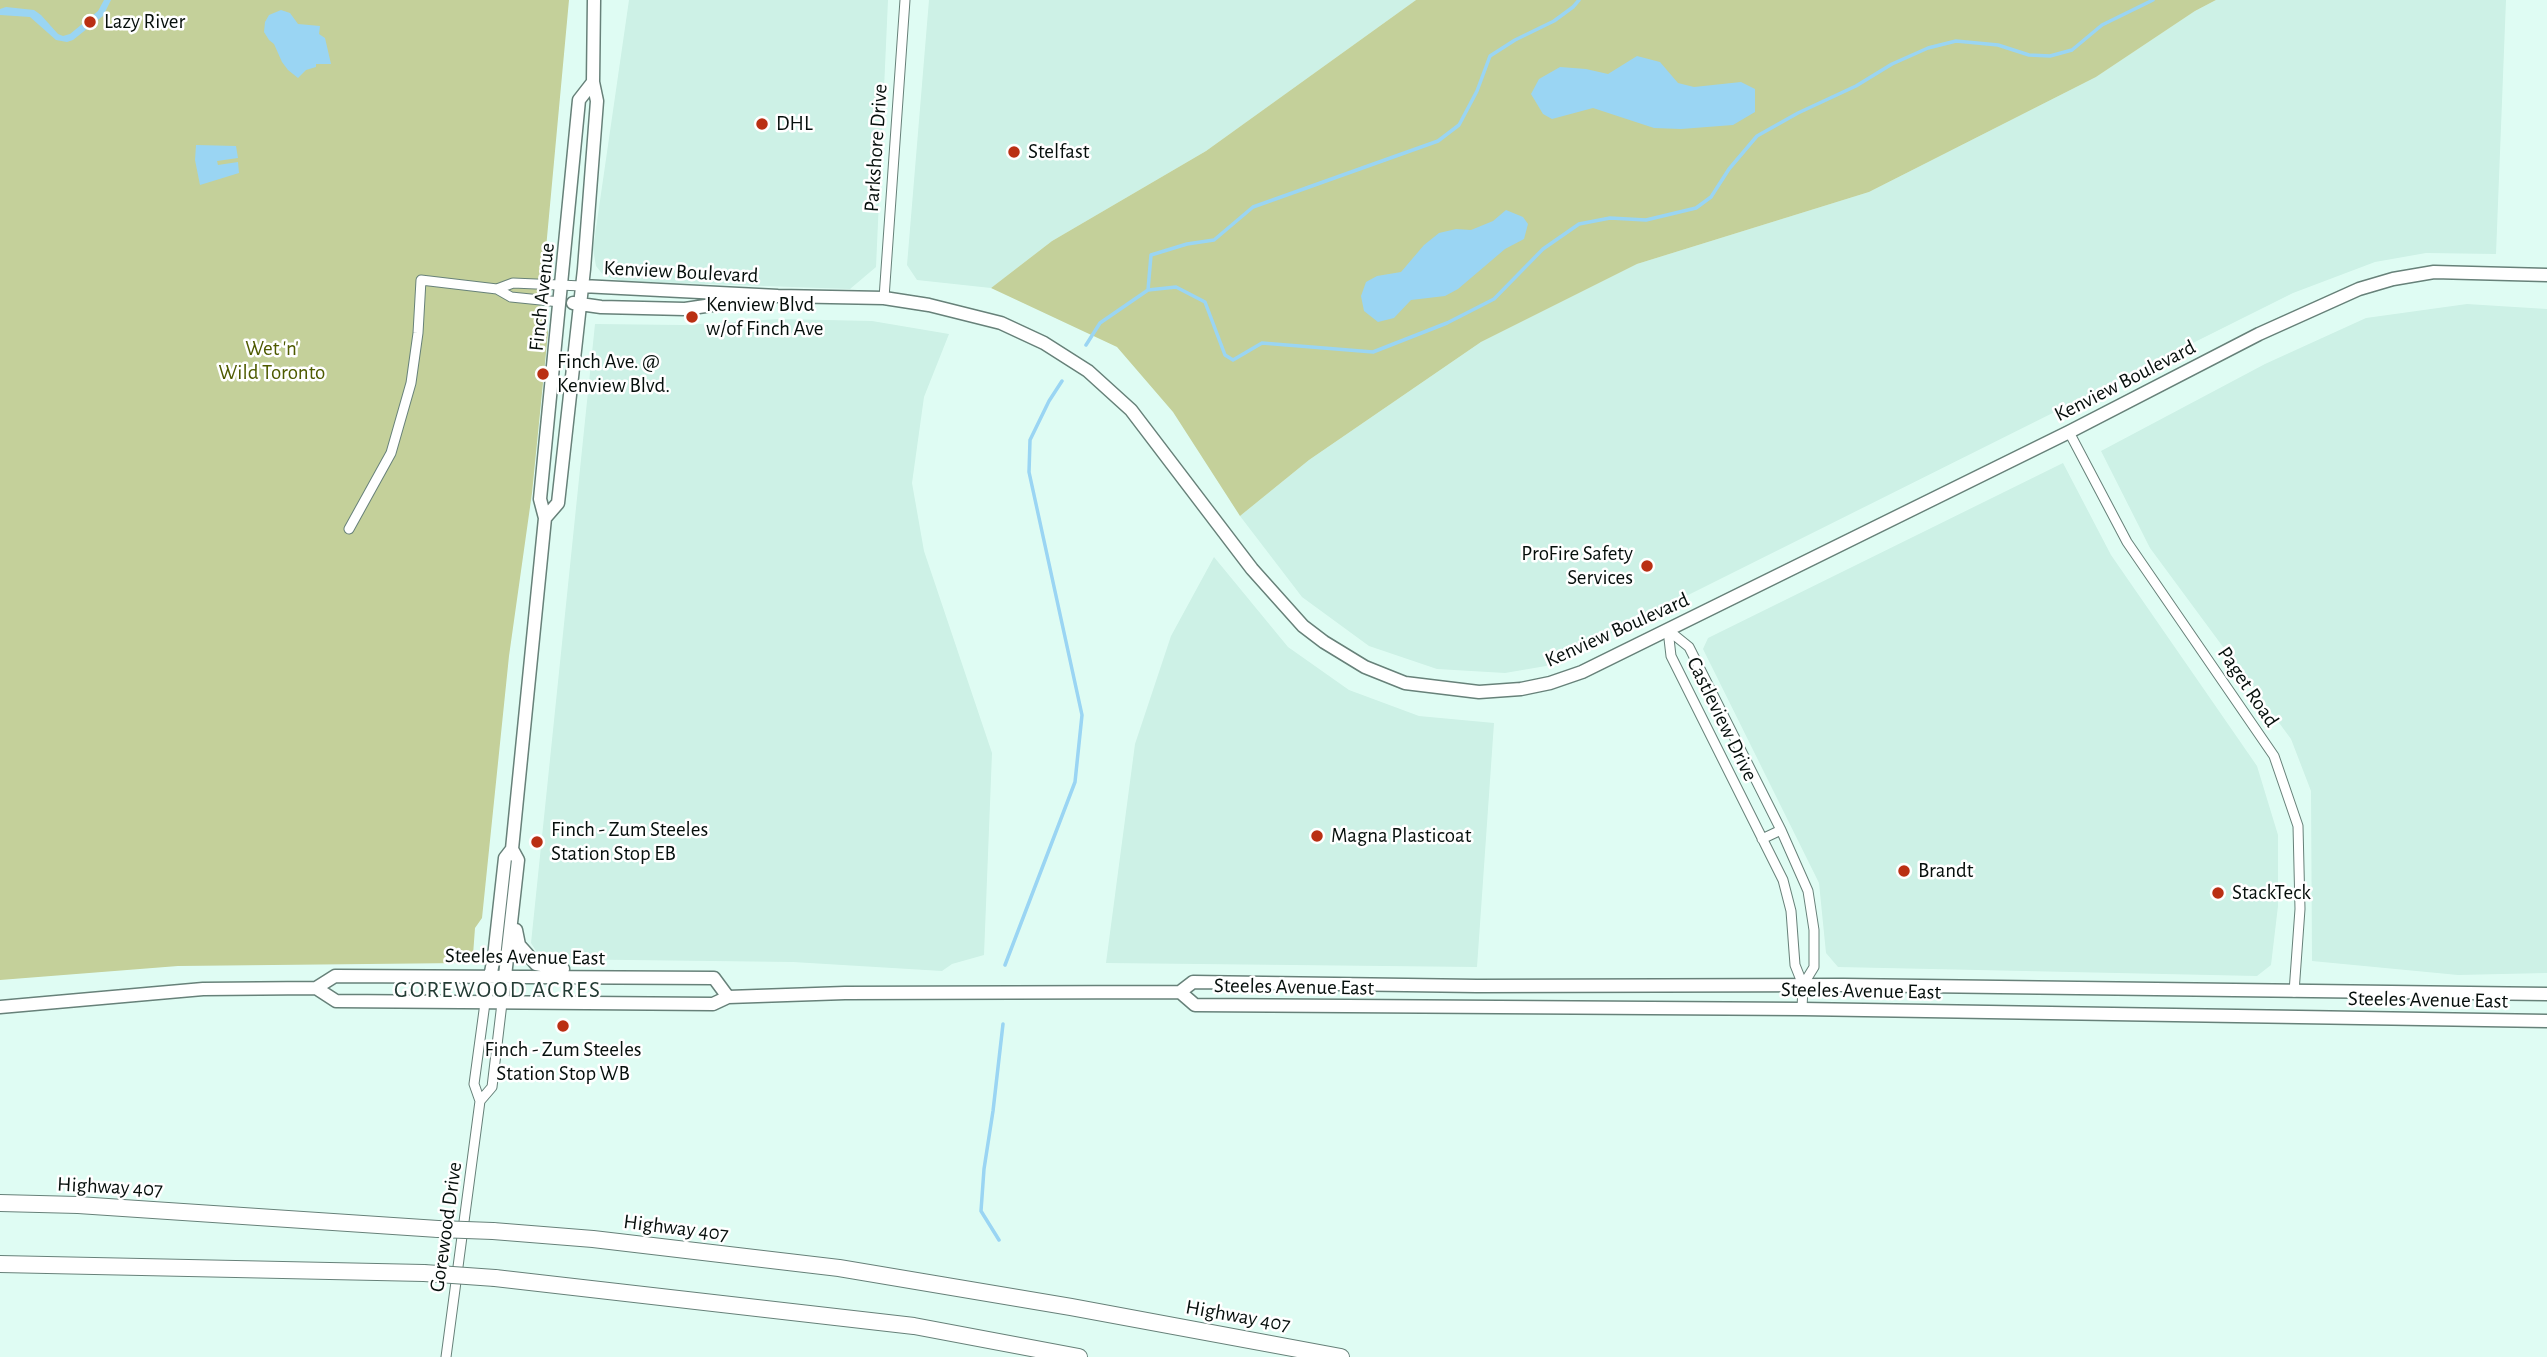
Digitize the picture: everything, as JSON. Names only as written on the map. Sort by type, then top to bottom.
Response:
[{"type":"highway","name":"Highway 407","points":[[0,1203],[78,1205],[593,1239],[839,1268],[1341,1357]]},
{"type":"highway","points":[[0,1264],[424,1273],[495,1279],[914,1326],[1079,1357]]},
{"type":"main road","name":"Finch Avenue","points":[[545,518],[558,503],[582,286],[597,101],[593,82],[594,0]]},
{"type":"main road","name":"Finch Avenue","points":[[502,1003],[545,518],[540,499],[579,100],[593,82]]},
{"type":"main road","name":"Kenview Boulevard","points":[[582,286],[778,296],[884,298],[929,305],[1001,323],[1044,343],[1088,371],[1131,410],[1252,569],[1303,626],[1332,648],[1365,667],[1405,683],[1479,692],[1521,689],[1550,683],[1581,672],[2070,432],[2259,334],[2359,289],[2393,279],[2434,272],[2547,275]]},
{"type":"main road","name":"Kenview Boulevard","points":[[560,302],[685,309],[778,296]]},
{"type":"main road","name":"Finch Avenue","points":[[485,1003],[505,858],[515,855]]},
{"type":"main road","points":[[515,855],[520,870],[516,938],[523,951],[542,967],[583,969],[599,977]]},
{"type":"main road","name":"Steeles Avenue East","points":[[0,1007],[203,989],[316,988],[335,976],[714,978],[728,997]]},
{"type":"main road","name":"Steeles Avenue East","points":[[316,988],[337,1001],[713,1004],[728,997],[845,993],[1180,992],[1192,982],[1279,985],[1804,985],[2547,994]]},
{"type":"main road","name":"Steeles Avenue East","points":[[1180,992],[1195,1005],[1802,1009],[2547,1021]]},
{"type":"street","name":"Parkshore Drive","points":[[884,298],[905,0]]},
{"type":"street","points":[[349,529],[391,453],[411,383],[421,280],[497,289],[511,297],[560,302]]},
{"type":"street","points":[[497,289],[513,283],[582,286]]},
{"type":"street","name":"Paget Road","points":[[2070,432],[2127,542],[2274,756],[2298,826],[2301,909],[2294,992]]},
{"type":"street","name":"Castleview Drive","points":[[1668,630],[1689,647],[1781,830],[1808,891],[1814,930],[1814,967],[1804,985],[1802,1009]]},
{"type":"street","name":"Castleview Drive","points":[[1668,630],[1671,656],[1783,880],[1791,911],[1795,965],[1804,985]]},
{"type":"street","points":[[1762,839],[1781,830]]},
{"type":"street","name":"Gorewood Drive","points":[[446,1357],[480,1101],[474,1084],[485,1003]]},
{"type":"street","name":"Gorewood Drive","points":[[480,1101],[492,1087],[502,1003]]},
{"type":"shaded area","points":[[629,0],[888,0],[876,267],[850,289],[622,281],[604,276],[596,266],[593,249]]},
{"type":"shaded area","points":[[929,0],[1416,0],[1206,151],[1052,241],[991,288],[917,280],[907,265]]},
{"type":"shaded area","points":[[2216,0],[2506,0],[2496,254],[2426,253],[2375,262],[2293,293],[1546,666],[1505,673],[1437,669],[1369,646],[1302,597],[1240,516],[1309,460],[1481,342],[1637,264],[1869,192],[2096,77]]},
{"type":"shaded area","points":[[2467,304],[2547,309],[2547,973],[2458,975],[2312,961],[2311,791],[2291,739],[2150,548],[2101,451],[2265,364],[2366,318]]},
{"type":"shaded area","points":[[779,319],[872,321],[949,334],[924,397],[912,483],[924,551],[992,753],[984,955],[952,964],[942,971],[793,962],[548,959],[538,954],[531,943],[595,324],[684,325]]},
{"type":"shaded area","points":[[2063,463],[2111,555],[2257,766],[2278,835],[2278,906],[2271,965],[2257,976],[1838,967],[1826,953],[1819,883],[1703,649],[1708,638]]},
{"type":"shaded area","points":[[1214,557],[1288,647],[1349,690],[1419,716],[1494,723],[1477,967],[1106,963],[1135,744],[1171,636]]},
{"type":"green space","name":"Wet 'n' Wild Toronto","points":[[0,0],[569,0],[540,313],[546,322],[548,333],[532,493],[509,656],[482,918],[475,928],[473,955],[462,963],[178,966],[0,980]]},
{"type":"green space","points":[[1416,0],[2216,0],[2096,77],[1869,192],[1637,264],[1481,342],[1309,460],[1240,516],[1173,412],[1117,347],[991,288],[1052,241],[1206,151]]},
{"type":"water","name":"Lazy River","points":[[104,0],[111,0],[103,16],[67,42],[56,40],[30,17],[0,15],[0,9],[6,7],[34,10],[63,36],[70,34],[98,11]]},
{"type":"water","points":[[281,10],[290,13],[298,24],[320,26],[319,34],[325,38],[331,64],[316,64],[316,67],[306,70],[298,78],[288,70],[264,32],[269,15]]},
{"type":"water","points":[[1637,56],[1660,62],[1678,83],[1694,87],[1741,82],[1755,89],[1755,112],[1733,125],[1654,128],[1593,108],[1552,119],[1543,114],[1531,94],[1539,79],[1560,67],[1608,74]]},
{"type":"water","points":[[196,145],[236,146],[238,158],[217,161],[218,165],[238,162],[239,173],[200,185],[195,160]]},
{"type":"water","points":[[1506,210],[1523,217],[1528,224],[1524,239],[1505,249],[1458,289],[1445,296],[1411,300],[1394,318],[1378,322],[1364,311],[1361,296],[1366,282],[1377,276],[1401,272],[1424,245],[1439,233],[1456,229],[1471,230],[1493,221]]},
{"type":"waterway","points":[[1148,290],[1151,255],[1187,244],[1214,240],[1253,207],[1438,141],[1459,125],[1477,91],[1490,56],[1554,21],[1579,0]]},
{"type":"waterway","points":[[1086,345],[1100,323],[1148,290],[1176,287],[1205,302],[1225,355],[1233,360],[1262,343],[1373,352],[1447,323],[1494,299],[1543,249],[1579,224],[1610,218],[1646,220],[1696,208],[1711,197],[1729,169],[1757,136],[1856,86],[1892,64],[1928,48],[1956,41],[1998,45],[2029,55],[2050,56],[2072,50],[2102,25],[2153,0]]},
{"type":"waterway","points":[[1005,965],[1075,782],[1082,715],[1029,472],[1030,440],[1062,381]]},
{"type":"waterway","points":[[999,1240],[981,1211],[1003,1024]]},
{"type":"place","name":"Lazy River","points":[[90,22]]},
{"type":"place","name":"DHL","points":[[762,124]]},
{"type":"place","name":"Stelfast","points":[[1014,152]]},
{"type":"place","name":"Kenview Blvd w/of Finch Ave","points":[[692,317]]},
{"type":"place","name":"Finch Ave. @ Kenview Blvd.","points":[[543,374]]},
{"type":"place","name":"ProFire Safety Services","points":[[1647,566]]},
{"type":"place","name":"Magna Plasticoat","points":[[1317,836]]},
{"type":"place","name":"Finch - Zum Steeles Station Stop EB","points":[[537,842]]},
{"type":"place","name":"Brandt","points":[[1904,871]]},
{"type":"place","name":"StackTeck","points":[[2218,893]]},
{"type":"place","name":"Finch - Zum Steeles Station Stop WB","points":[[563,1026]]},
{"type":"district","name":"GOREWOOD ACRES","points":[[498,990]]}]
